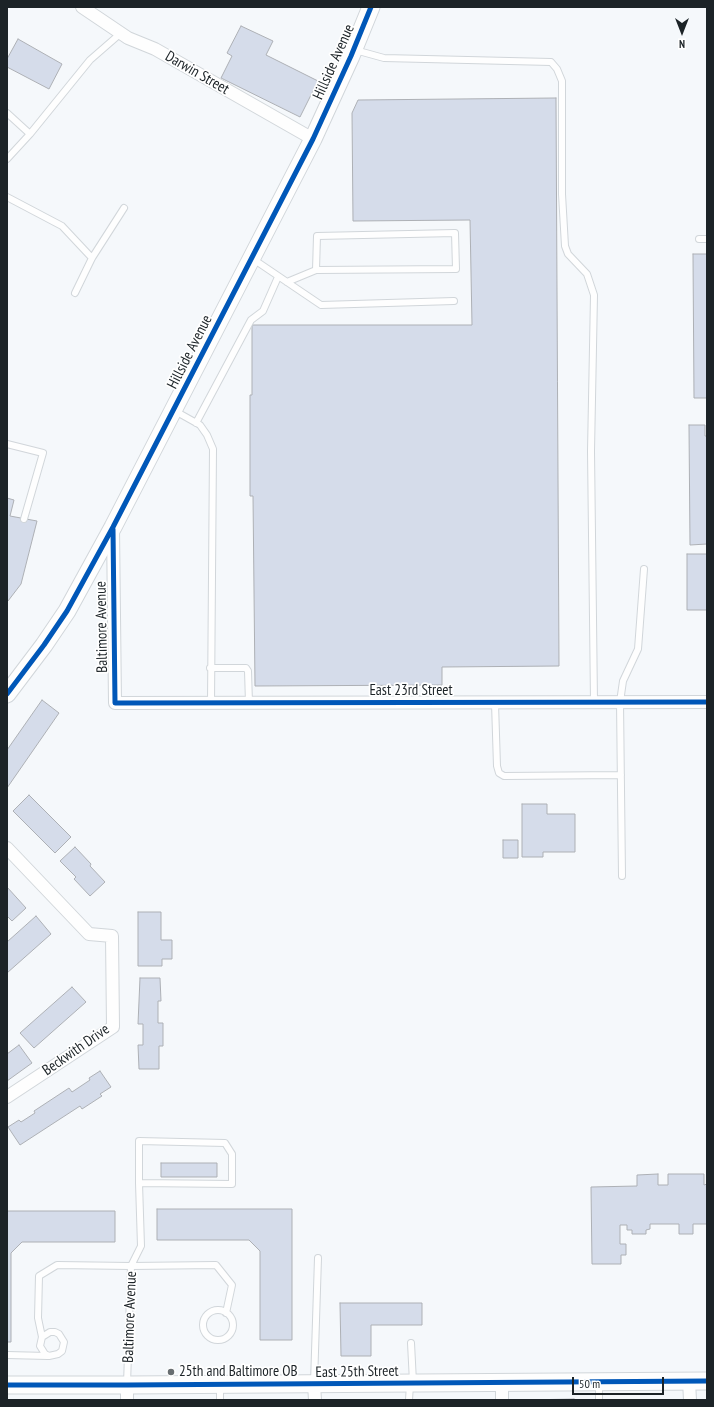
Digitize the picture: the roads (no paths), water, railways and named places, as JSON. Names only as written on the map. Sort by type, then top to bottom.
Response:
[{"type":"street","name":"Darwin Street","points":[[82,7],[128,38],[155,49],[312,139]]},
{"type":"street","name":"Hillside Avenue","points":[[7,694],[44,645],[67,611],[113,527],[312,139],[354,49],[371,7]]},
{"type":"street","name":"Baltimore Avenue","points":[[113,527],[115,703]]},
{"type":"street","name":"East 23rd Street","points":[[115,703],[707,702]]},
{"type":"street","name":"Beckwith Drive","points":[[7,848],[89,934],[112,936],[113,1027],[7,1096]]},
{"type":"street","points":[[689,1381],[690,1400]]},
{"type":"street","name":"East 25th Street","points":[[7,1385],[127,1393],[314,1392],[411,1389],[502,1383],[707,1381]]},
{"type":"street","points":[[502,1383],[502,1400]]},
{"type":"lane","points":[[7,159],[30,134],[90,60],[121,33]]},
{"type":"lane","points":[[354,49],[384,58],[551,62],[557,69],[562,81],[562,194],[565,246],[568,254],[587,274],[594,295],[591,450],[594,702]]},
{"type":"lane","points":[[7,113],[30,134]]},
{"type":"lane","points":[[7,197],[62,226],[92,258]]},
{"type":"lane","points":[[75,293],[92,258],[124,208]]},
{"type":"lane","points":[[287,282],[316,270],[456,269],[455,233],[317,236],[316,270]]},
{"type":"lane","points":[[699,239],[707,239]]},
{"type":"lane","points":[[252,258],[321,305],[454,301]]},
{"type":"lane","points":[[196,422],[252,320],[263,311],[278,276]]},
{"type":"lane","points":[[174,410],[200,425],[207,435],[213,449],[210,668],[211,703]]},
{"type":"lane","points":[[7,444],[43,453],[24,519]]},
{"type":"lane","points":[[622,876],[620,702],[623,681],[638,649],[644,569]]},
{"type":"lane","points":[[210,668],[246,668],[248,670],[249,703]]},
{"type":"lane","points":[[495,703],[497,766],[499,772],[504,776],[621,775]]},
{"type":"lane","name":"Baltimore Avenue","points":[[127,1393],[131,1266],[141,1246],[139,1184],[139,1141],[225,1143],[232,1154],[232,1184],[139,1184]]},
{"type":"lane","points":[[314,1392],[318,1258]]},
{"type":"lane","points":[[49,1356],[45,1354],[40,1346],[42,1337],[38,1318],[39,1276],[57,1266],[216,1265],[232,1285],[226,1312]]},
{"type":"lane","points":[[215,1310],[226,1312],[231,1317],[233,1322],[231,1333],[227,1338],[222,1340],[210,1338],[206,1334],[204,1328],[203,1322],[205,1317],[215,1310]]},
{"type":"lane","points":[[7,1355],[49,1356],[58,1354],[62,1351],[64,1342],[62,1337],[54,1332],[50,1332],[42,1337]]},
{"type":"lane","points":[[411,1343],[411,1389]]},
{"type":"lane","points":[[599,1382],[599,1400]]},
{"type":"place","name":"25th and Baltimore OB","points":[[171,1372]]}]
